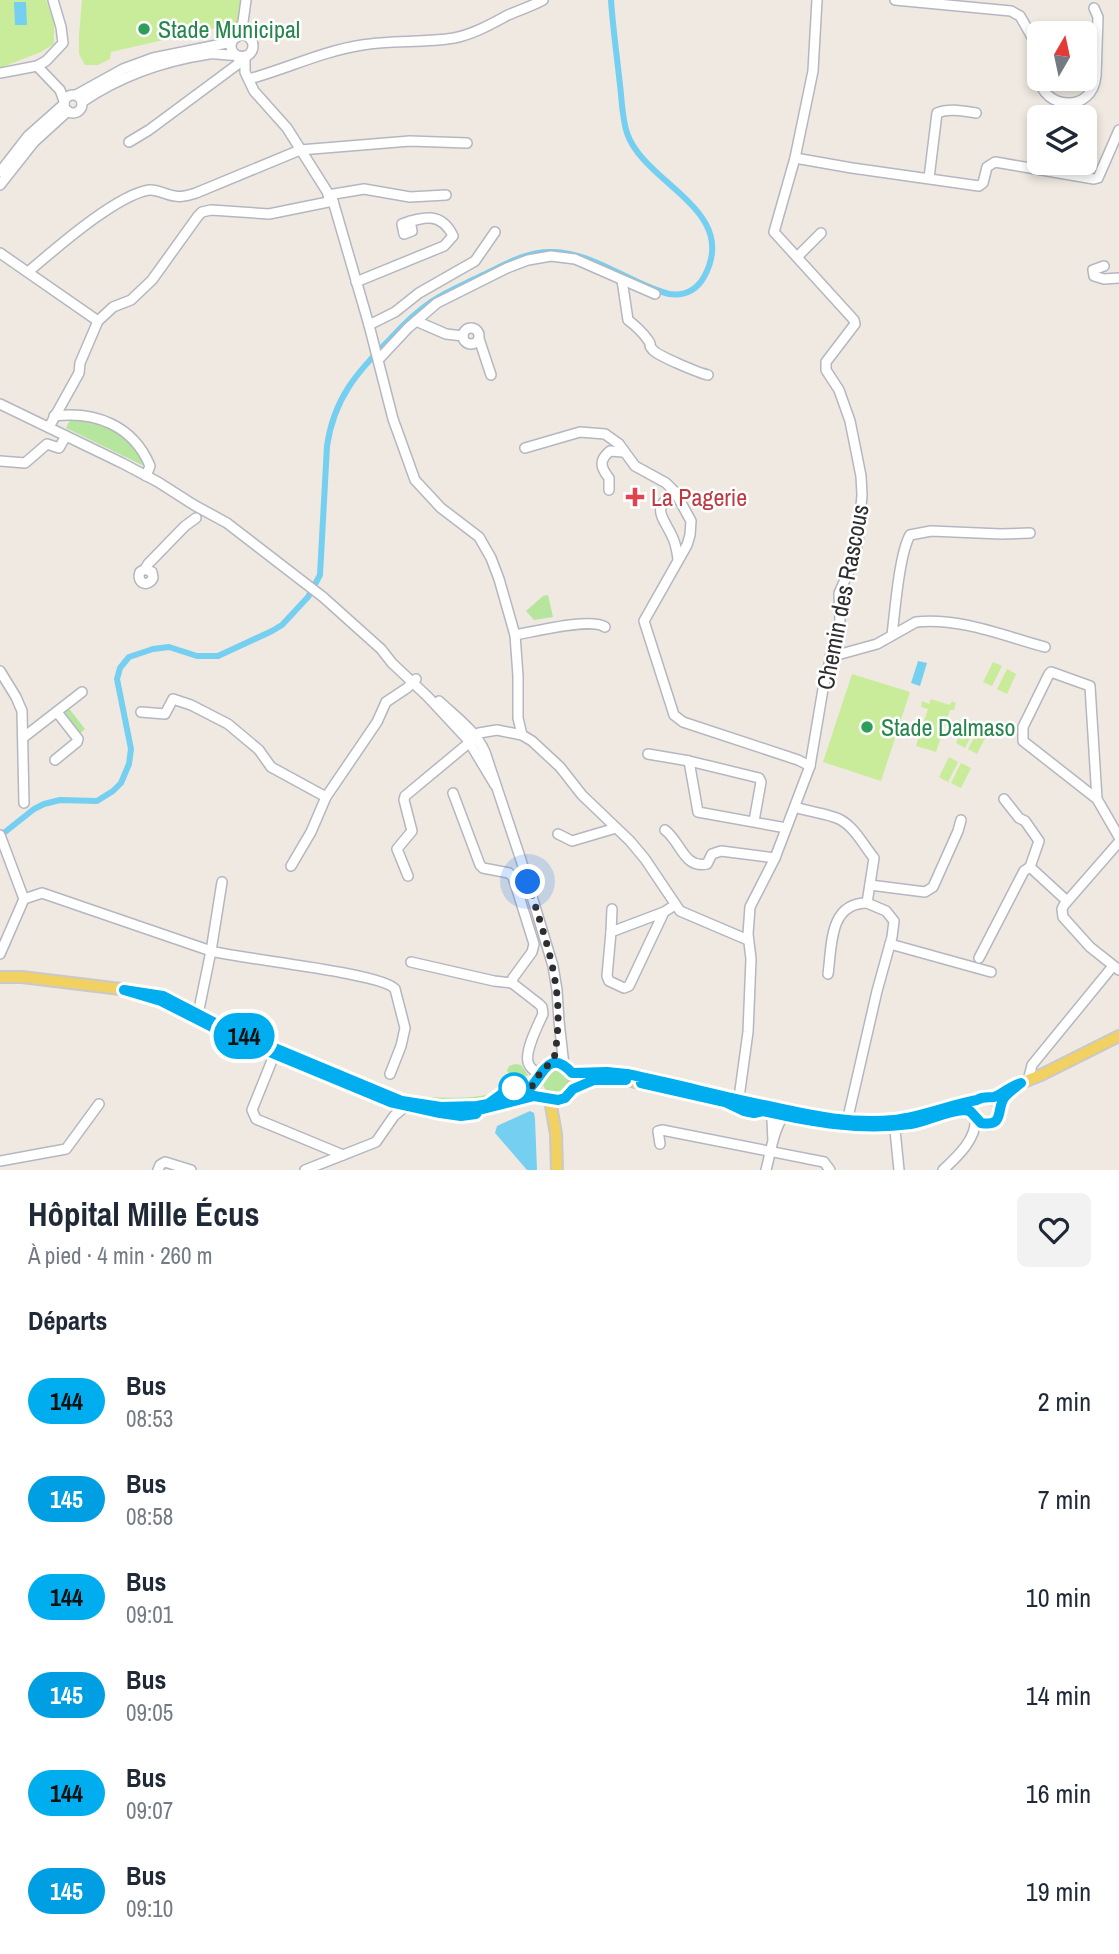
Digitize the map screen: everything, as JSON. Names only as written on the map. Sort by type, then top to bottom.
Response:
[{"type":"main road","points":[[0,977],[22,977],[124,990],[161,1001],[406,1107],[433,1111],[470,1111],[534,1096],[558,1100],[565,1098]]},
{"type":"main road","points":[[0,982],[35,979]]},
{"type":"main road","points":[[996,1102],[1025,1082],[1119,1036]]},
{"type":"main road","points":[[391,1100],[441,1107],[477,1106],[518,1095],[549,1065],[557,1064],[591,1073],[627,1074],[777,1112],[846,1123],[915,1123],[958,1110],[974,1115]]},
{"type":"main road","points":[[568,1069],[574,1078],[573,1089]]},
{"type":"main road","points":[[538,1078],[540,1092],[547,1098],[556,1134]]},
{"type":"main road","points":[[557,1170],[556,1134],[565,1098],[573,1089],[594,1080],[626,1080],[738,1102]]},
{"type":"main road","points":[[895,1123],[982,1097],[996,1102]]},
{"type":"main road","points":[[977,1100],[973,1106],[974,1115],[977,1121],[986,1124],[998,1119],[1000,1113],[996,1102]]},
{"type":"street","points":[[0,73],[37,66],[46,61],[62,43],[61,27],[53,0]]},
{"type":"street","points":[[246,0],[243,22],[232,49],[240,56],[248,79],[261,99],[287,128],[330,198],[378,354],[393,419],[415,480],[441,508],[479,537],[499,579],[515,635],[518,718],[522,735]]},
{"type":"street","points":[[248,79],[362,45],[463,36],[543,0]]},
{"type":"street","name":"Chemin des Rascous","points":[[738,1102],[748,1032],[750,907],[775,858],[810,766],[830,657],[840,620],[839,593],[854,560],[858,541],[862,491],[850,421],[839,390],[826,370],[826,362],[855,324],[854,320],[774,232],[795,158],[813,71],[817,0]]},
{"type":"street","points":[[895,0],[1011,11],[1020,16],[1027,28]]},
{"type":"street","points":[[1094,8],[1098,16],[1097,40]]},
{"type":"street","points":[[0,185],[71,101],[155,66],[207,54],[240,56],[251,52],[253,46],[243,22]]},
{"type":"street","points":[[0,173],[28,135],[71,101],[123,69],[153,58],[242,35],[248,37]]},
{"type":"street","points":[[129,142],[238,64],[240,56]]},
{"type":"street","points":[[37,66],[71,101]]},
{"type":"street","points":[[1044,91],[1059,101],[1076,102],[1084,99],[1092,91]]},
{"type":"street","points":[[929,178],[937,113],[976,113]]},
{"type":"street","points":[[795,158],[979,186],[983,183],[987,167],[995,162],[1094,179],[1098,178],[1119,130]]},
{"type":"street","points":[[28,272],[75,232],[138,193],[151,190],[181,197],[300,150],[410,141],[467,143]]},
{"type":"street","points":[[49,427],[79,373],[80,363],[98,321],[113,307],[131,300],[152,280],[192,221],[202,212],[217,210],[270,214],[364,188],[410,197],[446,195]]},
{"type":"street","points":[[356,282],[444,246],[453,236],[447,226],[432,217],[410,221]]},
{"type":"street","points":[[369,324],[396,312],[419,293],[475,261],[495,232]]},
{"type":"street","points":[[797,257],[821,233]]},
{"type":"street","points":[[0,253],[98,321]]},
{"type":"street","points":[[378,354],[437,303],[528,260],[551,256],[583,261],[655,294]]},
{"type":"street","points":[[1104,265],[1093,270],[1094,276],[1104,279],[1119,278]]},
{"type":"street","points":[[622,280],[628,320],[648,339],[654,352],[708,375]]},
{"type":"street","points":[[416,321],[446,334],[463,336],[465,330],[473,328],[478,331],[491,375]]},
{"type":"street","points":[[0,404],[192,500],[228,523],[350,621],[474,742],[495,785],[548,949],[557,990],[559,1021],[568,1069]]},
{"type":"street","points":[[54,416],[92,416],[115,425],[132,439],[148,459],[150,466],[146,476]]},
{"type":"street","points":[[525,448],[580,432],[606,434],[619,444],[635,466],[666,483],[675,492],[691,521],[690,535],[644,621],[674,715],[683,722],[810,766]]},
{"type":"street","points":[[0,461],[25,463],[47,444],[59,448],[66,436]]},
{"type":"street","points":[[608,490],[609,478],[604,472],[603,457],[610,451],[623,452]]},
{"type":"street","points":[[675,492],[664,499],[660,515],[675,544],[678,559]]},
{"type":"street","points":[[148,570],[148,564],[157,554],[203,509]]},
{"type":"street","points":[[892,635],[901,569],[910,535],[931,531],[1030,533]]},
{"type":"street","points":[[830,657],[877,643],[916,622],[958,623],[1045,647]]},
{"type":"street","points":[[515,635],[563,626],[600,623],[605,627]]},
{"type":"street","points":[[0,671],[22,711],[24,803]]},
{"type":"street","points":[[1025,1082],[1032,1065],[1116,968],[1090,947],[1063,917],[1062,909],[1119,840],[1097,799],[1023,741],[1023,727],[1051,672],[1090,686],[1097,799]]},
{"type":"street","points":[[291,866],[311,832],[326,797],[377,722],[386,702],[414,681]]},
{"type":"street","points":[[24,737],[82,692]]},
{"type":"street","points":[[141,712],[165,714],[173,699],[191,705],[228,724],[258,750],[271,766],[326,797]]},
{"type":"street","points":[[55,760],[78,739],[57,712]]},
{"type":"street","points":[[408,876],[397,849],[412,831],[405,796],[474,742],[495,732],[510,732],[532,741],[560,767],[582,794],[645,859],[675,905],[689,916],[748,940]]},
{"type":"street","points":[[648,754],[759,778],[761,782],[754,821]]},
{"type":"street","points":[[689,761],[698,812],[786,828]]},
{"type":"street","points":[[453,793],[480,865],[509,873],[513,877],[534,944],[534,949],[512,983]]},
{"type":"street","points":[[979,958],[1024,871],[1030,867],[1039,841],[1004,799]]},
{"type":"street","points":[[795,807],[839,819],[874,858],[867,902]]},
{"type":"street","points":[[870,884],[925,892],[933,887],[961,820]]},
{"type":"street","points":[[558,834],[572,841],[616,828]]},
{"type":"street","points":[[665,830],[687,859],[698,865],[707,864],[712,853],[721,851],[775,858]]},
{"type":"street","points":[[0,954],[24,899],[1,837]]},
{"type":"street","points":[[1030,867],[1067,901]]},
{"type":"street","points":[[198,1017],[222,882]]},
{"type":"street","points":[[24,899],[42,893],[211,951],[392,984],[405,1028],[390,1074]]},
{"type":"street","points":[[828,974],[838,917],[843,911],[852,904],[867,902],[892,916],[895,926],[846,1123]]},
{"type":"street","points":[[611,932],[664,912],[675,905]]},
{"type":"street","points":[[611,909],[607,976],[609,981],[624,988],[629,986],[664,912]]},
{"type":"street","points":[[890,944],[991,972]]},
{"type":"street","points":[[411,962],[512,983],[542,1007],[543,1013],[527,1061],[538,1078]]},
{"type":"street","points":[[549,1065],[555,1054],[559,1021]]},
{"type":"street","points":[[276,1051],[252,1110],[256,1119],[343,1156]]},
{"type":"street","points":[[388,1125],[391,1100]]},
{"type":"street","points":[[0,1161],[66,1149],[99,1104]]},
{"type":"street","points":[[305,1170],[376,1142],[394,1115],[406,1107]]},
{"type":"street","points":[[766,1170],[773,1141],[772,1121],[777,1112]]},
{"type":"street","points":[[943,1170],[965,1147],[974,1132],[974,1115]]},
{"type":"street","points":[[895,1123],[899,1170]]},
{"type":"street","points":[[949,1170],[957,1164],[986,1124]]},
{"type":"street","points":[[660,1144],[658,1131],[662,1130],[824,1163],[830,1170]]},
{"type":"street","points":[[158,1170],[165,1162],[191,1170]]},
{"type":"green space","points":[[0,0],[46,0],[54,22],[54,44],[0,68]]},
{"type":"green space","name":"Stade Municipal","points":[[82,0],[241,0],[238,24],[111,52],[110,59],[98,65],[85,65],[79,54]]},
{"type":"green space","points":[[70,420],[94,423],[114,431],[131,445],[145,465],[66,428]]},
{"type":"green space","points":[[548,595],[553,617],[534,620],[526,611],[543,596]]},
{"type":"green space","points":[[993,662],[1002,666],[992,686],[983,682]]},
{"type":"green space","points":[[1007,669],[1016,674],[1007,694],[997,689]]},
{"type":"green space","name":"Stade Dalmaso","points":[[852,674],[910,692],[881,781],[823,762]]},
{"type":"green space","points":[[931,699],[950,705],[952,701],[956,703],[954,710],[950,710],[936,752],[916,746],[928,709],[921,707],[922,701],[929,704]]},
{"type":"green space","points":[[67,706],[85,729],[78,735],[59,711]]},
{"type":"green space","points":[[966,723],[975,728],[965,748],[956,743]]},
{"type":"green space","points":[[978,730],[987,734],[977,754],[968,749]]},
{"type":"green space","points":[[949,757],[958,762],[948,782],[939,777]]},
{"type":"green space","points":[[961,763],[971,768],[961,788],[951,783]]},
{"type":"green space","points":[[521,1065],[528,1075],[502,1090],[510,1075],[507,1071],[509,1066]]},
{"type":"green space","points":[[556,1069],[565,1073],[569,1082],[565,1091],[556,1095],[547,1091],[543,1082],[547,1073]]},
{"type":"green space","points":[[498,1092],[483,1100],[431,1101],[431,1097],[448,1098]]},
{"type":"water","points":[[14,2],[26,2],[27,25],[15,25]]},
{"type":"water","points":[[918,661],[927,663],[920,686],[911,683]]},
{"type":"water","points":[[530,1111],[534,1113],[535,1119],[537,1170],[527,1170],[495,1133],[497,1126]]},
{"type":"waterway","points":[[0,836],[44,804],[60,800],[97,801],[121,783],[129,764],[131,749],[117,679],[120,668],[129,657],[169,647],[197,656],[218,656],[282,625],[308,597],[320,575],[327,446],[335,414],[358,374],[420,310],[443,294],[508,263],[543,252],[583,258],[669,294],[689,292],[701,282],[712,254],[710,233],[700,215],[686,199],[651,168],[627,133],[611,0]]},
{"type":"bus line","name":"144","points":[[626,1080],[594,1080],[573,1089],[565,1098],[558,1100],[534,1096],[461,1116],[406,1107],[214,1029],[161,1001],[124,990],[163,996],[230,1030],[392,1098],[441,1107],[488,1104],[514,1088],[530,1088],[537,1082],[545,1067],[557,1064],[572,1073],[627,1074],[825,1118],[856,1121],[912,1117],[982,1097],[992,1098],[1006,1088],[1021,1083],[1004,1097],[998,1119],[992,1123],[981,1123],[970,1111],[958,1110],[915,1123],[873,1127],[825,1123],[763,1111],[754,1113],[725,1102],[641,1083]]},
{"type":"place","name":"Stade Municipal","points":[[144,29]]},
{"type":"place","name":"La Pagerie","points":[[635,497]]},
{"type":"place","name":"Stade Dalmaso","points":[[867,727]]},
{"type":"route","points":[[514,1088],[518,1095],[525,1091],[537,1082],[539,1074],[553,1060],[559,1021],[553,966],[528,882]]}]
